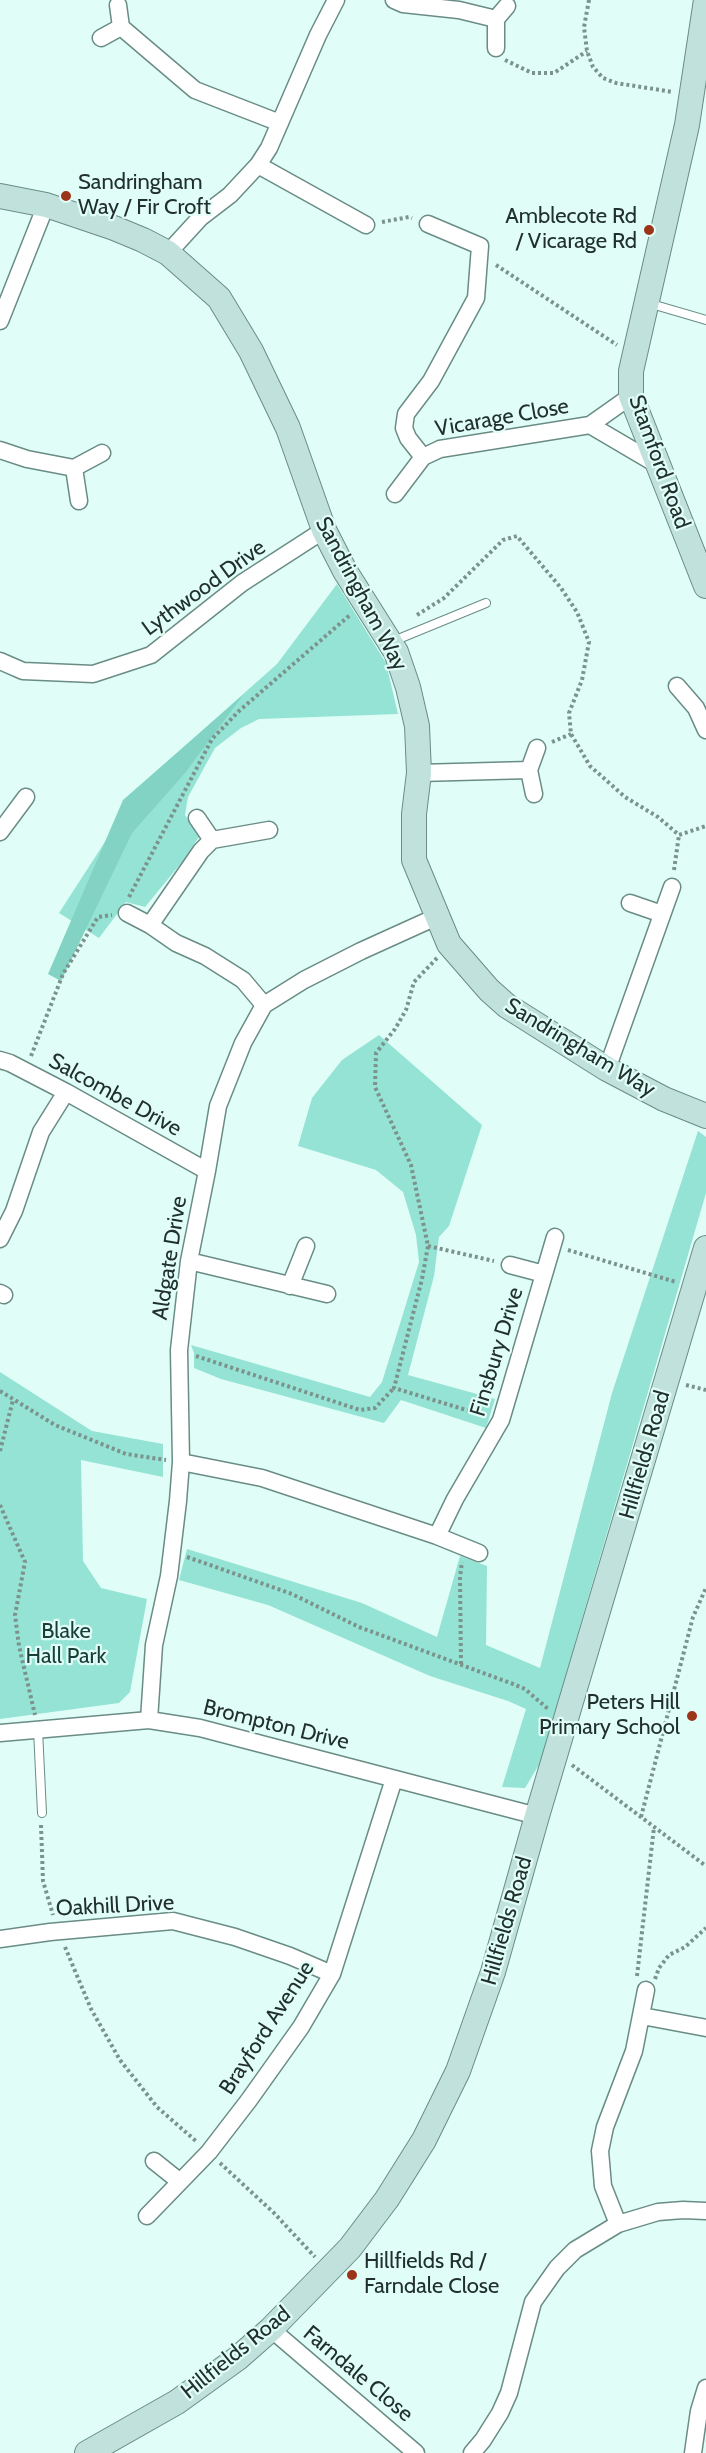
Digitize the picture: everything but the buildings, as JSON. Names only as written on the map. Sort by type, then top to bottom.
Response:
[{"type":"street","points":[[168,254],[200,218],[230,195],[258,165],[280,123],[318,35],[336,0]]},
{"type":"street","points":[[394,0],[403,4],[501,13],[496,48]]},
{"type":"street","points":[[633,364],[687,125],[706,0]]},
{"type":"street","points":[[118,3],[121,27],[195,90],[280,123]]},
{"type":"street","points":[[101,38],[121,27]]},
{"type":"street","points":[[258,165],[366,225]]},
{"type":"street","name":"Sandringham Way","points":[[0,196],[46,205],[114,228],[168,254],[219,298],[236,322],[288,428],[324,530],[396,652],[415,717],[419,773],[414,814],[414,860],[449,944],[489,990],[507,1006],[607,1069],[664,1099],[706,1116]]},
{"type":"street","points":[[0,321],[8,280],[46,205]]},
{"type":"street","points":[[428,224],[480,246],[480,254]]},
{"type":"street","name":"Vicarage Close","points":[[423,457],[408,438],[404,428],[406,414],[431,381],[476,298],[480,254]]},
{"type":"street","name":"Stamford Road","points":[[633,364],[631,396],[706,586]]},
{"type":"street","points":[[631,396],[590,425],[657,465]]},
{"type":"street","name":"Vicarage Close","points":[[395,494],[423,457],[440,449],[590,425]]},
{"type":"street","points":[[0,450],[27,459],[74,468],[102,453]]},
{"type":"street","points":[[74,468],[79,501]]},
{"type":"street","name":"Lythwood Drive","points":[[0,661],[23,671],[93,674],[151,655],[242,584],[324,530]]},
{"type":"street","points":[[677,686],[701,705],[706,730]]},
{"type":"street","points":[[534,794],[529,770],[537,748]]},
{"type":"street","points":[[419,773],[529,770]]},
{"type":"street","points":[[0,832],[26,797]]},
{"type":"street","points":[[196,818],[212,840]]},
{"type":"street","points":[[150,925],[201,851],[212,840],[269,830]]},
{"type":"street","points":[[607,1069],[672,887]]},
{"type":"street","points":[[630,903],[662,914]]},
{"type":"street","points":[[127,913],[243,980],[264,1005]]},
{"type":"street","name":"Aldgate Drive","points":[[148,1720],[154,1645],[172,1552],[181,1462],[179,1350],[189,1261],[218,1106],[243,1043],[264,1005],[304,980],[436,917]]},
{"type":"street","name":"Salcombe Drive","points":[[0,1060],[66,1092],[207,1171]]},
{"type":"street","points":[[0,1239],[14,1211],[41,1132],[66,1092]]},
{"type":"street","name":"Finsbury Drive","points":[[437,1536],[455,1499],[501,1420],[554,1241]]},
{"type":"street","points":[[290,1286],[306,1246]]},
{"type":"street","name":"Hillfields Road","points":[[87,2453],[177,2402],[238,2358],[271,2330],[350,2248],[387,2199],[424,2140],[458,2071],[493,1972],[537,1816],[706,1248]]},
{"type":"street","points":[[189,1261],[327,1294]]},
{"type":"street","name":"Finsbury Drive","points":[[510,1265],[544,1274]]},
{"type":"street","points":[[181,1462],[262,1478],[437,1536],[472,1550]]},
{"type":"street","name":"Brompton Drive","points":[[0,1733],[148,1720],[200,1728],[537,1816]]},
{"type":"street","name":"Brayford Avenue","points":[[147,2216],[209,2152],[300,2027],[332,1974],[394,1779]]},
{"type":"street","name":"Oakhill Drive","points":[[0,1939],[58,1931],[173,1921],[235,1937],[290,1956],[332,1974]]},
{"type":"street","points":[[618,2224],[603,2186],[600,2151],[605,2127],[634,2051],[646,1990]]},
{"type":"street","points":[[642,2016],[706,2028]]},
{"type":"street","points":[[154,2161],[179,2181]]},
{"type":"street","points":[[472,2453],[500,2413],[509,2393],[527,2317],[542,2288],[575,2250],[618,2224],[658,2212],[706,2211]]},
{"type":"street","name":"Farndale Close","points":[[271,2330],[416,2453]]},
{"type":"street","points":[[693,2453],[699,2410],[705,2392]]},
{"type":"lane","points":[[647,303],[706,320]]},
{"type":"lane","points":[[390,642],[486,603]]},
{"type":"lane","points":[[38,1730],[42,1813]]},
{"type":"path","points":[[589,0],[584,27],[587,51],[593,68],[603,78],[616,83],[691,95]]},
{"type":"path","points":[[496,48],[505,60],[532,73],[554,73],[587,51]]},
{"type":"path","points":[[366,225],[409,217],[428,224]]},
{"type":"path","points":[[480,254],[633,364]]},
{"type":"path","points":[[415,616],[444,598],[503,540],[517,536],[561,588],[577,612],[589,642],[582,680],[569,713],[571,734],[590,766],[625,797],[658,817],[679,835]]},
{"type":"path","points":[[25,1071],[63,974],[98,917],[127,913],[130,894],[212,739],[239,711],[365,602]]},
{"type":"path","points":[[679,835],[706,826]]},
{"type":"path","points":[[672,887],[679,835]]},
{"type":"path","points":[[179,1350],[360,1410],[375,1408],[394,1388],[422,1279],[428,1245],[411,1165],[375,1087],[376,1053],[395,1029],[406,1010],[414,982],[449,944]]},
{"type":"path","points":[[554,1241],[694,1287]]},
{"type":"path","points":[[428,1245],[510,1265]]},
{"type":"path","points":[[687,1385],[706,1390]]},
{"type":"path","points":[[394,1388],[501,1420]]},
{"type":"path","points":[[0,1391],[55,1425],[126,1454],[181,1462]]},
{"type":"path","points":[[0,1451],[13,1400]]},
{"type":"path","points":[[0,1505],[25,1562],[15,1615],[19,1646],[38,1730]]},
{"type":"path","points":[[461,1664],[460,1577],[472,1550]]},
{"type":"path","points":[[172,1552],[292,1594],[359,1627],[525,1689],[544,1704],[564,1727]]},
{"type":"path","points":[[641,1817],[693,1617],[706,1587]]},
{"type":"path","points":[[556,1753],[706,1866]]},
{"type":"path","points":[[42,1813],[43,1881],[58,1931],[91,2009],[120,2060],[158,2107],[274,2213],[328,2271]]},
{"type":"path","points":[[654,1827],[637,1978],[646,1990],[652,1985],[664,1960],[686,1947],[706,1928]]},
{"type":"green space","points":[[337,584],[386,663],[398,714],[259,719],[241,728],[215,748],[188,797],[185,815],[199,837],[182,862],[145,907],[126,902],[99,938],[59,913],[143,783],[277,664]]},
{"type":"green space","points":[[243,695],[185,773],[132,833],[61,981],[48,974],[123,800]]},
{"type":"green space","points":[[379,1035],[482,1125],[449,1226],[439,1237],[434,1276],[408,1375],[495,1399],[486,1428],[401,1400],[384,1423],[221,1379],[194,1368],[194,1353],[191,1345],[370,1397],[382,1382],[419,1262],[416,1235],[403,1192],[376,1170],[298,1146],[312,1098],[342,1060]]},
{"type":"green space","points":[[698,1131],[706,1137],[706,1193],[540,1763],[525,1788],[502,1787],[526,1709],[430,1676],[268,1605],[179,1580],[187,1549],[362,1603],[437,1637],[460,1556],[487,1566],[486,1645],[540,1668],[612,1393]]},
{"type":"green space","name":"Blake Hall Park","points":[[0,1372],[92,1431],[163,1444],[163,1477],[81,1460],[83,1561],[101,1588],[147,1599],[130,1692],[119,1703],[0,1719]]},
{"type":"place","name":"Sandringham Way / Fir Croft","points":[[66,196]]},
{"type":"place","name":"Amblecote Rd / Vicarage Rd","points":[[649,230]]},
{"type":"place","name":"Peters Hill Primary School","points":[[692,1716]]},
{"type":"place","name":"Hillfields Rd / Farndale Close","points":[[352,2275]]}]
